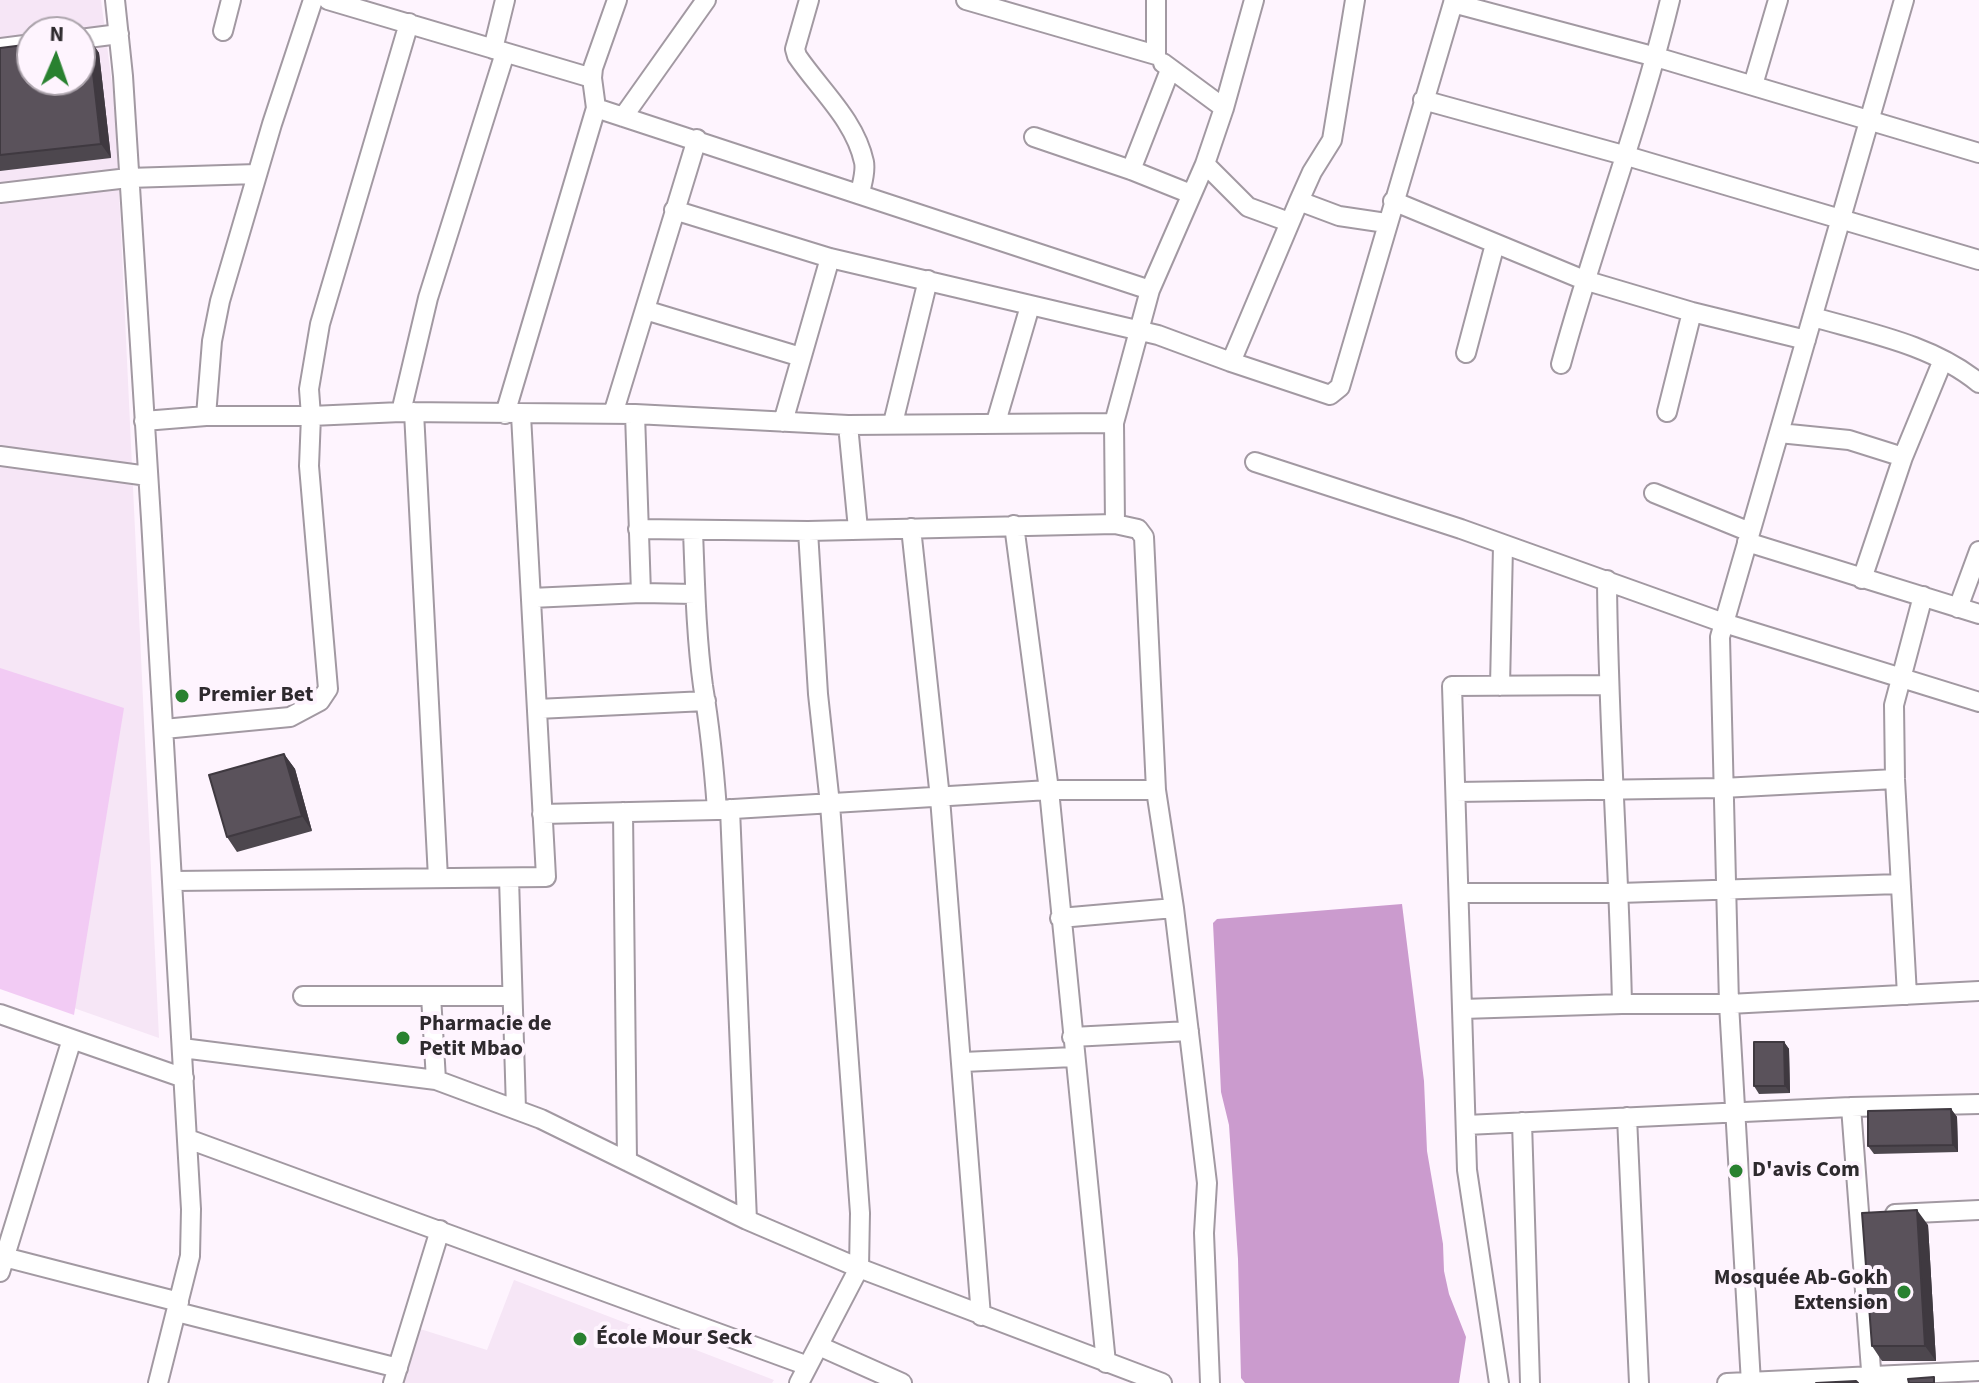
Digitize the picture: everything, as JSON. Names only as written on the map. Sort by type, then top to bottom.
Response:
[{"type":"street","points":[[115,0],[174,881],[188,1139],[191,1236],[178,1307],[158,1383]]},
{"type":"street","points":[[223,31],[231,0]]},
{"type":"street","points":[[206,416],[216,318],[257,174],[313,0]]},
{"type":"street","points":[[328,0],[386,8],[409,23],[592,78]]},
{"type":"street","points":[[438,878],[408,412],[428,298],[499,51],[505,0]]},
{"type":"street","points":[[174,881],[546,877],[531,598],[513,414],[596,108],[592,78],[617,0]]},
{"type":"street","points":[[623,117],[706,0]]},
{"type":"street","points":[[809,0],[795,49],[797,56],[830,98],[860,152],[864,172],[860,193]]},
{"type":"street","points":[[966,0],[1156,55],[1170,70],[1224,108]]},
{"type":"street","points":[[1156,0],[1156,55]]},
{"type":"street","points":[[1115,524],[1114,423],[1150,290],[1205,164],[1254,0]]},
{"type":"street","points":[[1231,362],[1289,222],[1312,172],[1332,140],[1355,0]]},
{"type":"street","points":[[1561,364],[1584,280],[1627,156],[1670,0]]},
{"type":"street","points":[[1753,85],[1778,0]]},
{"type":"street","points":[[1751,1382],[1729,1004],[1719,653],[1724,623],[1904,0]]},
{"type":"street","points":[[674,210],[830,258],[1139,330],[1325,394],[1335,393],[1340,387],[1453,2],[1656,57],[1979,153]]},
{"type":"street","points":[[164,729],[290,717],[320,701],[328,689],[309,466],[309,389],[320,324],[409,23]]},
{"type":"street","points":[[96,37],[119,34]]},
{"type":"street","points":[[1131,170],[1170,70]]},
{"type":"street","points":[[1423,100],[1627,156],[1979,260]]},
{"type":"street","points":[[596,108],[1150,290]]},
{"type":"street","points":[[1034,137],[1191,194]]},
{"type":"street","points":[[613,414],[697,139]]},
{"type":"street","points":[[1205,164],[1248,207],[1289,222]]},
{"type":"street","points":[[0,193],[128,178],[257,174]]},
{"type":"street","points":[[1299,201],[1339,216],[1386,223]]},
{"type":"street","points":[[1393,201],[1584,280],[1692,312],[1806,340]]},
{"type":"street","points":[[1466,353],[1495,244]]},
{"type":"street","points":[[783,422],[830,258]]},
{"type":"street","points":[[893,423],[928,280]]},
{"type":"street","points":[[996,422],[1030,306]]},
{"type":"street","points":[[645,310],[801,357]]},
{"type":"street","points":[[1667,412],[1692,312]]},
{"type":"street","points":[[1813,317],[1905,344],[1943,360],[1979,383]]},
{"type":"street","points":[[1862,579],[1903,457],[1943,360]]},
{"type":"street","points":[[144,421],[206,416],[408,412],[635,414],[848,425],[1114,423]]},
{"type":"street","points":[[635,414],[641,593]]},
{"type":"street","points":[[848,425],[858,529]]},
{"type":"street","points":[[1779,433],[1849,440],[1903,457]]},
{"type":"street","points":[[0,456],[148,476]]},
{"type":"street","points":[[1255,462],[1461,529],[1724,623],[1979,702]]},
{"type":"street","points":[[1654,493],[1749,537],[1862,579],[1979,614]]},
{"type":"street","points":[[638,529],[808,531],[1115,524],[1138,529],[1144,537],[1156,790],[1174,908],[1207,1183],[1204,1233],[1210,1383]]},
{"type":"street","points":[[1014,525],[1049,790],[1106,1363]]},
{"type":"street","points":[[911,528],[940,798],[981,1316]]},
{"type":"street","points":[[693,531],[695,594],[706,701],[724,810],[747,1220]]},
{"type":"street","points":[[188,1139],[440,1230],[803,1375],[859,1268],[860,1213],[830,804],[818,694],[808,531]]},
{"type":"street","points":[[1500,686],[1503,546]]},
{"type":"street","points":[[1958,608],[1979,551]]},
{"type":"street","points":[[1607,580],[1608,685],[1615,789],[1622,1004]]},
{"type":"street","points":[[531,598],[695,594]]},
{"type":"street","points":[[1907,995],[1894,705],[1923,596]]},
{"type":"street","points":[[1499,1383],[1470,1193],[1452,686],[1608,685]]},
{"type":"street","points":[[537,709],[706,701]]},
{"type":"street","points":[[1456,792],[1722,788],[1895,779]]},
{"type":"street","points":[[542,814],[724,810],[1049,790],[1156,790]]},
{"type":"street","points":[[623,812],[627,1161]]},
{"type":"street","points":[[509,878],[516,1109]]},
{"type":"street","points":[[1460,893],[1726,891],[1900,884]]},
{"type":"street","points":[[1060,918],[1174,908]]},
{"type":"street","points":[[1462,1009],[1729,1004],[1979,991]]},
{"type":"street","points":[[303,996],[512,996]]},
{"type":"street","points":[[431,996],[436,1080]]},
{"type":"street","points":[[0,1014],[184,1078]]},
{"type":"street","points":[[1072,1037],[1189,1031]]},
{"type":"street","points":[[72,1039],[2,1262],[178,1307],[395,1375],[440,1230]]},
{"type":"street","points":[[182,1048],[436,1080],[541,1119],[747,1220],[859,1268],[1162,1383]]},
{"type":"street","points":[[963,1062],[1074,1057]]},
{"type":"street","points":[[1466,1125],[1979,1104]]},
{"type":"street","points":[[1851,1107],[1872,1379]]},
{"type":"street","points":[[1627,1117],[1639,1383]]},
{"type":"street","points":[[1522,1122],[1530,1383]]},
{"type":"street","points":[[1860,1216],[1979,1210]]},
{"type":"street","points":[[819,1346],[872,1377],[902,1383]]},
{"type":"street","points":[[1727,1383],[1872,1379],[1979,1371]]},
{"type":"shaded area","points":[[0,0],[101,0],[115,106],[159,1038],[0,982]]},
{"type":"shaded area","points":[[0,668],[124,708],[74,1015],[0,989]]},
{"type":"shaded area","points":[[1402,904],[1424,1081],[1427,1151],[1443,1244],[1444,1271],[1449,1294],[1466,1337],[1459,1383],[1245,1383],[1241,1378],[1238,1259],[1229,1125],[1221,1092],[1213,923],[1217,919]]},
{"type":"shaded area","name":"École Mour Seck","points":[[514,1280],[774,1380],[772,1383],[401,1383],[417,1328],[487,1350]]},
{"type":"building","points":[[16,46],[16,96],[96,96],[101,144],[0,155],[0,48]]},
{"type":"building","points":[[284,754],[302,816],[227,837],[209,775]]},
{"type":"building","points":[[1754,1042],[1784,1042],[1785,1086],[1754,1086]]},
{"type":"building","points":[[1951,1109],[1953,1145],[1868,1146],[1868,1111]]},
{"type":"building","name":"Mosquée Ab-Gokh Extension","points":[[1917,1210],[1925,1346],[1872,1346],[1862,1213]]},
{"type":"building","points":[[1934,1377],[1934,1383],[1909,1383],[1908,1379]]},
{"type":"building","points":[[1856,1381],[1858,1383],[1816,1383]]},
{"type":"place","name":"Premier Bet","points":[[182,696]]},
{"type":"place","name":"Pharmacie de Petit Mbao","points":[[403,1038]]},
{"type":"place","name":"D'avis Com","points":[[1736,1171]]},
{"type":"place","name":"Mosquée Ab-Gokh Extension","points":[[1904,1292]]},
{"type":"place","name":"École Mour Seck","points":[[580,1339]]}]
